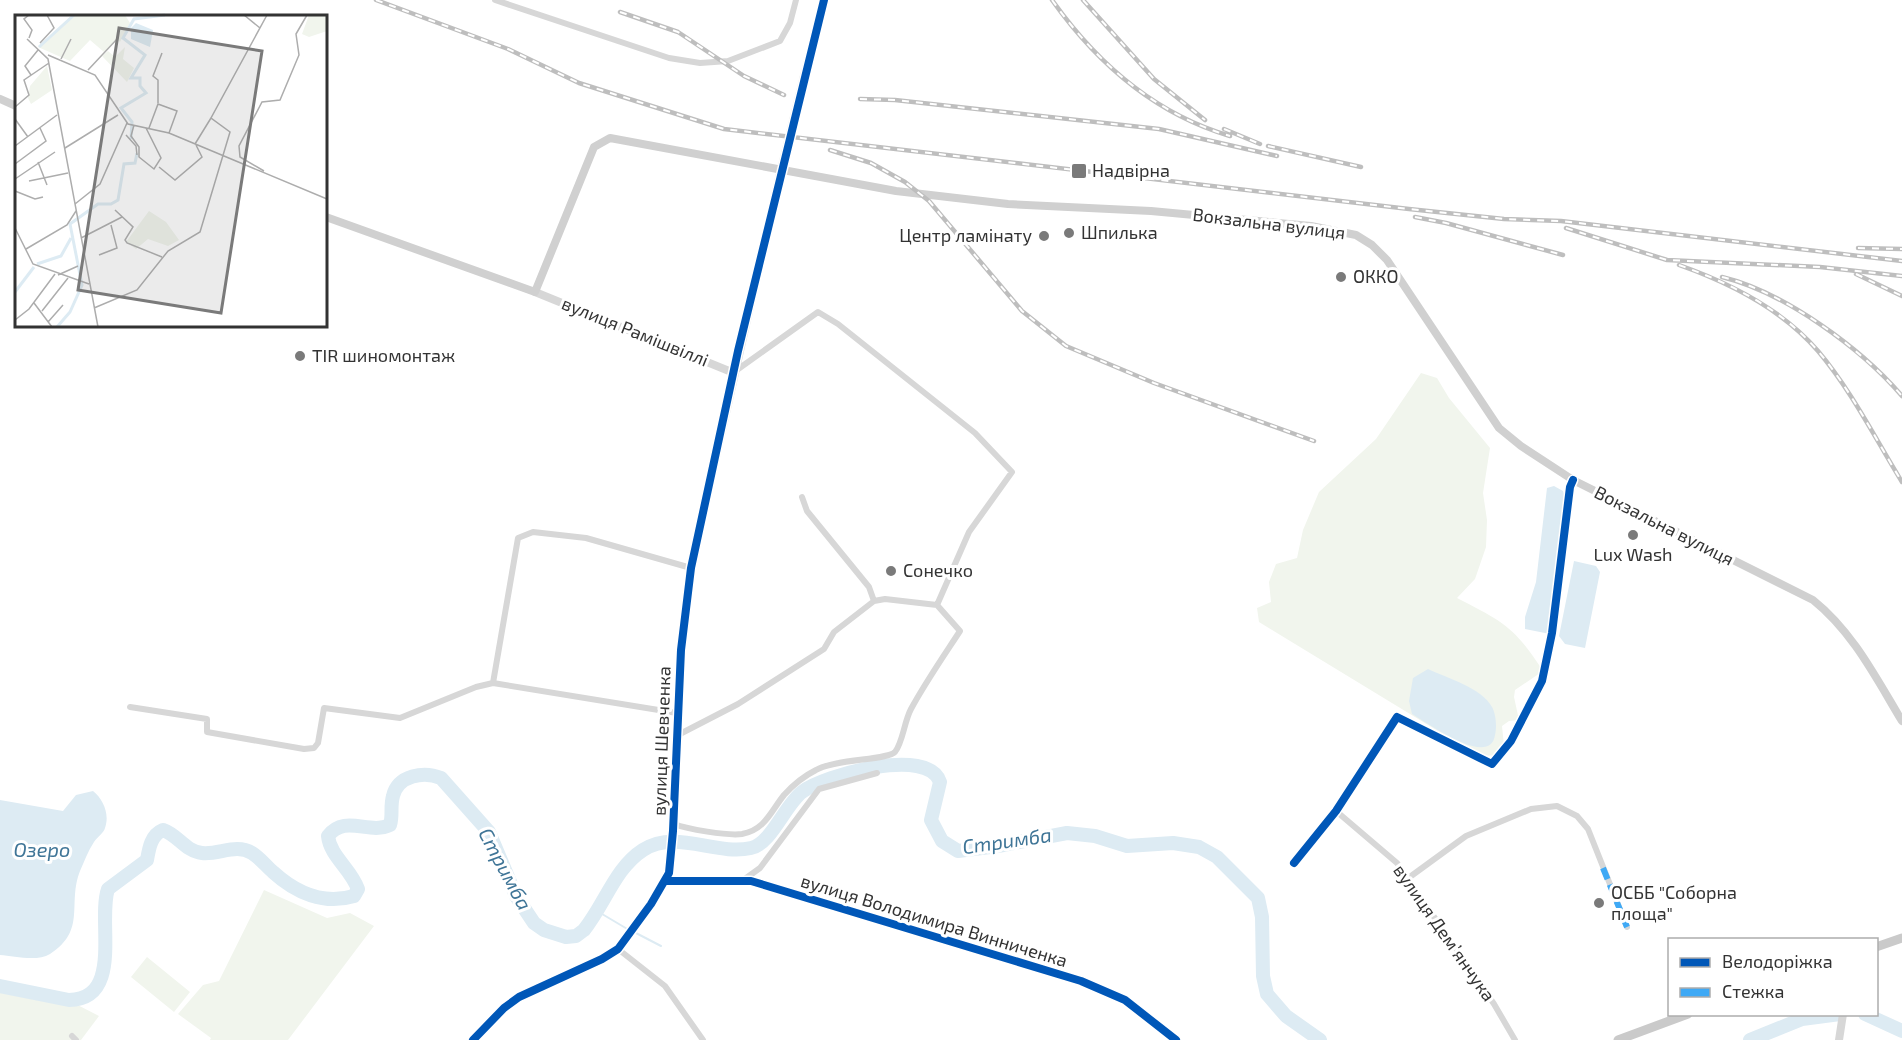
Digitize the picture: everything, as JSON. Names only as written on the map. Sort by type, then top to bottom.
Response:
[{"type":"main road","points":[[0,99],[15,105]]},
{"type":"main road","name":"Вокзальна вулиця","points":[[535,292],[594,147],[610,138],[789,174],[904,193],[1008,204],[1151,212],[1337,230],[1356,235],[1372,245],[1387,260],[1499,428],[1521,447],[1573,480],[1813,600],[1834,617],[1853,640],[1902,721]]},
{"type":"main road","points":[[327,217],[535,292]]},
{"type":"main road","points":[[1878,946],[1902,938]]},
{"type":"main road","points":[[1617,1040],[1683,1016]]},
{"type":"street","points":[[495,0],[669,58],[700,63],[728,61],[780,40],[790,23],[796,0]]},
{"type":"street","name":"вулиця Шевченка","points":[[473,1040],[504,1008],[519,997],[602,959],[618,949],[666,881],[671,863],[674,828],[681,650],[691,568],[738,351],[824,0]]},
{"type":"street","name":"вулиця Рамішвіллі","points":[[535,292],[734,373]]},
{"type":"street","points":[[734,373],[818,312],[838,324],[975,433],[1012,472],[969,532],[937,605]]},
{"type":"street","points":[[1294,863],[1336,811],[1397,717],[1492,764],[1511,741],[1542,681],[1552,633],[1570,487],[1573,480]]},
{"type":"street","points":[[802,497],[807,511],[869,587],[874,601]]},
{"type":"street","points":[[493,683],[518,538],[524,534],[533,532],[586,538],[691,568]]},
{"type":"street","points":[[674,828],[732,834],[749,832],[766,822],[795,784],[819,768],[857,758],[888,757],[895,751],[901,740],[902,730],[910,710],[960,632],[937,605],[885,599],[874,601],[834,632],[824,649],[738,704],[676,736]]},
{"type":"street","points":[[130,707],[207,719],[207,732],[304,749],[314,748],[318,743],[324,708],[400,718],[493,683],[677,713]]},
{"type":"street","points":[[741,881],[760,868],[819,789],[877,773]]},
{"type":"street","points":[[1407,879],[1478,828],[1531,809],[1557,806],[1577,816],[1587,829],[1627,927]]},
{"type":"street","name":"вулиця Демʼянчука","points":[[1336,811],[1397,863],[1494,1004],[1515,1040]]},
{"type":"street","name":"вулиця Володимира Винниченка","points":[[666,881],[752,881],[1082,981],[1125,999],[1176,1040]]},
{"type":"street","points":[[618,949],[665,986],[703,1040]]},
{"type":"street","points":[[1839,1040],[1843,1016]]},
{"type":"shaded area","points":[[1421,373],[1437,378],[1449,398],[1490,448],[1483,493],[1487,520],[1486,547],[1475,579],[1457,598],[1506,627],[1524,644],[1543,671],[1515,690],[1514,697],[1519,720],[1509,721],[1502,726],[1505,755],[1479,756],[1259,622],[1257,608],[1271,602],[1269,582],[1276,564],[1297,558],[1303,530],[1319,492],[1376,439]]},
{"type":"shaded area","points":[[264,890],[327,918],[350,913],[374,926],[288,1040],[210,1040],[211,1038],[178,1014],[203,985],[219,981]]},
{"type":"shaded area","points":[[147,957],[190,992],[174,1012],[131,977]]},
{"type":"shaded area","points":[[0,982],[64,998],[99,1016],[81,1040],[0,1040]]},
{"type":"water","points":[[1554,486],[1563,491],[1565,497],[1550,634],[1525,629],[1525,617],[1536,582],[1547,488]]},
{"type":"water","points":[[1574,561],[1596,566],[1600,572],[1585,648],[1565,644],[1559,636]]},
{"type":"water","points":[[1428,669],[1472,689],[1487,700],[1496,721],[1495,735],[1491,744],[1482,747],[1470,745],[1443,733],[1412,714],[1409,701],[1413,678]]},
{"type":"water","name":"Озеро","points":[[93,791],[105,807],[106,823],[80,871],[76,883],[74,916],[68,936],[50,954],[39,958],[0,955],[0,800],[63,811],[76,795]]},
{"type":"waterway","name":"Стримба","points":[[0,986],[69,1000],[86,996],[97,987],[103,973],[105,956],[105,903],[108,889],[147,860],[153,839],[163,830],[196,852],[246,850],[258,857],[270,870],[291,886],[311,895],[332,899],[354,896],[358,889],[355,882],[333,850],[328,836],[342,826],[374,828],[390,825],[393,796],[400,783],[412,776],[434,776],[441,778],[489,832],[516,896],[534,923],[544,930],[566,937],[576,936],[584,930],[625,866],[643,850],[656,844],[669,842],[724,849],[751,848],[765,839],[796,798],[814,785],[852,772],[897,765],[917,766],[932,771],[940,782],[931,820],[942,841],[958,851],[1067,833],[1095,836],[1127,846],[1173,843],[1199,847],[1217,857],[1258,898],[1262,917],[1263,976],[1267,994],[1286,1016],[1320,1040]]},
{"type":"waterway","points":[[597,911],[629,930]]},
{"type":"waterway","points":[[634,932],[661,946]]},
{"type":"waterway","points":[[1750,1040],[1802,1019],[1825,1016]]},
{"type":"waterway","points":[[1869,1016],[1902,1031]]},
{"type":"railway","points":[[376,0],[508,49],[579,83],[724,129],[1409,209],[1504,219],[1561,221],[1902,261]]},
{"type":"railway","points":[[1052,0],[1088,44],[1129,83],[1152,100],[1177,114],[1230,136]]},
{"type":"railway","points":[[1083,0],[1154,79],[1205,120]]},
{"type":"railway","points":[[620,12],[678,32],[744,76],[784,95]]},
{"type":"railway","points":[[860,99],[895,100],[1159,129],[1277,156]]},
{"type":"railway","points":[[1224,129],[1260,144]]},
{"type":"railway","points":[[1268,146],[1361,167]]},
{"type":"railway","points":[[830,150],[871,163],[905,182],[929,201],[1022,311],[1066,346],[1154,383],[1314,441]]},
{"type":"railway","points":[[1415,217],[1446,223],[1563,255]]},
{"type":"railway","points":[[1566,228],[1667,260],[1820,267],[1902,276]]},
{"type":"railway","points":[[1858,248],[1902,249]]},
{"type":"railway","points":[[1679,265],[1717,280],[1754,299],[1772,310],[1804,336],[1841,382],[1902,482]]},
{"type":"railway","points":[[1856,274],[1902,296]]},
{"type":"railway","points":[[1722,277],[1771,295],[1820,324],[1865,359],[1902,396]]},
{"type":"marked path","points":[[1603,868],[1627,927]]},
{"type":"cycle path","points":[[473,1040],[504,1008],[519,997],[602,959],[618,949],[651,904],[669,873],[681,650],[691,568],[738,351],[824,0]]},
{"type":"cycle path","points":[[1294,863],[1336,811],[1397,717],[1492,764],[1511,741],[1542,681],[1552,633],[1570,487],[1573,480]]},
{"type":"cycle path","points":[[666,881],[751,881],[1081,981],[1125,1000],[1176,1040]]},
{"type":"place","name":"Надвірна","points":[[1079,171]]},
{"type":"place","name":"Шпилька","points":[[1069,233]]},
{"type":"place","name":"Центр ламінату","points":[[1044,236]]},
{"type":"place","name":"ОККО","points":[[1341,277]]},
{"type":"place","name":"TIR шиномонтаж","points":[[300,356]]},
{"type":"place","name":"Lux Wash","points":[[1633,535]]},
{"type":"place","name":"Сонечко","points":[[891,571]]},
{"type":"place","name":"ОСББ \"Соборна площа\"","points":[[1599,903]]}]
